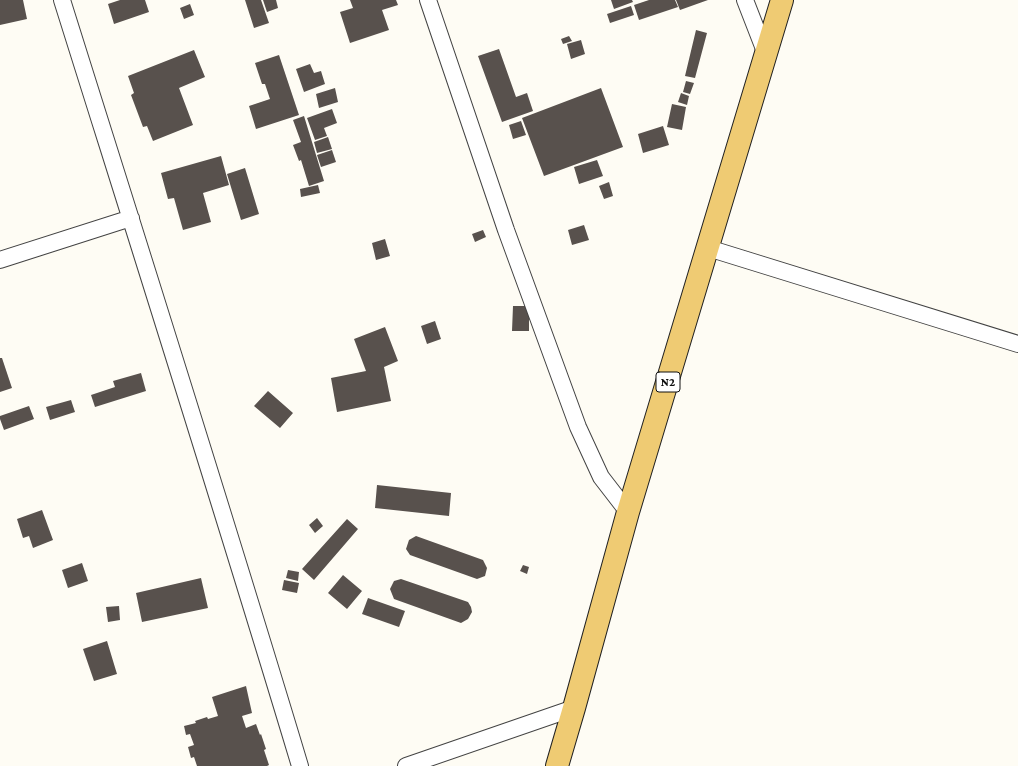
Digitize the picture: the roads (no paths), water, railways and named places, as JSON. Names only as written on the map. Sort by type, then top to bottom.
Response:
[{"type":"main road","name":"N2","points":[[557,766],[628,512],[782,0]]},
{"type":"street","points":[[62,0],[260,633],[300,766]]},
{"type":"street","points":[[428,0],[506,230],[578,427],[602,477],[628,512]]},
{"type":"street","points":[[745,0],[766,54]]},
{"type":"street","points":[[0,260],[131,218]]},
{"type":"street","points":[[708,248],[1018,344]]},
{"type":"street","points":[[406,766],[574,708]]}]
